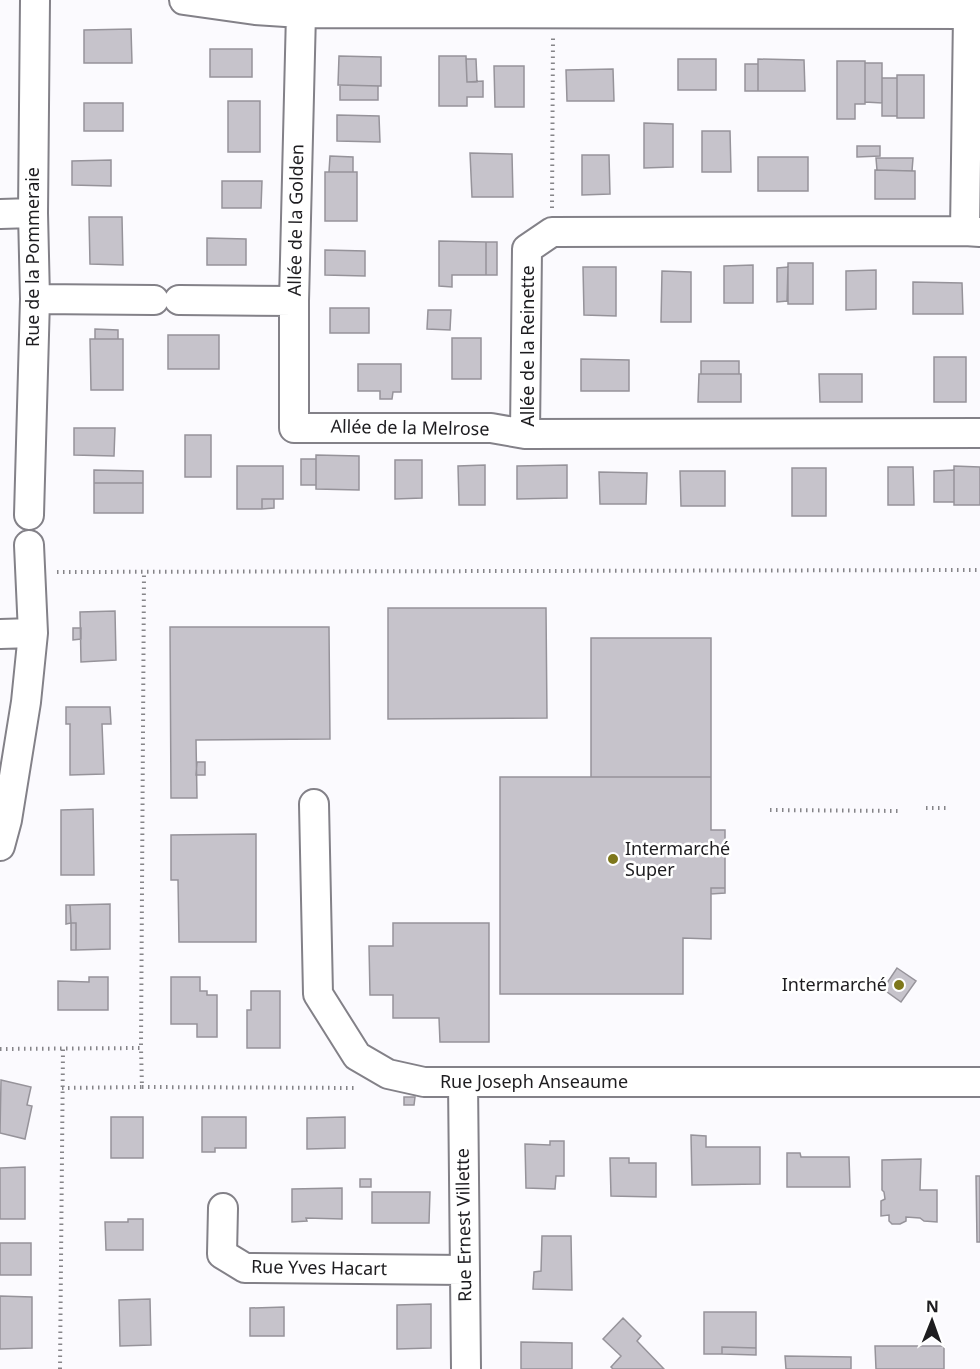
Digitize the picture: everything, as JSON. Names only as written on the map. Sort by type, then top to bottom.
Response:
[{"type":"street","name":"Rue de la Pommeraie","points":[[29,515],[35,299],[33,213],[35,0]]},
{"type":"street","points":[[184,0],[255,10],[301,13],[484,7],[553,14],[901,7],[974,15],[972,231],[552,232]]},
{"type":"street","name":"Allée de la Golden","points":[[294,428],[294,301],[301,13]]},
{"type":"street","points":[[0,214],[33,213]]},
{"type":"street","name":"Allée de la Reinette","points":[[552,232],[527,249],[525,434],[980,433]]},
{"type":"street","points":[[35,299],[294,301]]},
{"type":"street","name":"Allée de la Melrose","points":[[294,428],[491,428],[525,434]]},
{"type":"street","points":[[0,846],[7,820],[26,702],[33,633],[30,558]]},
{"type":"street","points":[[0,634],[33,633]]},
{"type":"street","name":"Rue Joseph Anseaume","points":[[314,804],[318,994],[357,1056],[388,1074],[424,1082],[980,1083]]},
{"type":"street","name":"Rue Ernest Villette","points":[[463,1082],[466,1369]]},
{"type":"street","name":"Rue Yves Hacart","points":[[222,1208],[222,1254],[245,1268],[465,1270]]},
{"type":"path","points":[[552,232],[553,14]]},
{"type":"path","points":[[30,558],[144,572],[980,570]]},
{"type":"path","points":[[142,1087],[144,572]]},
{"type":"path","points":[[926,808],[946,808]]},
{"type":"path","points":[[770,810],[901,811]]},
{"type":"path","points":[[60,1369],[63,1048]]},
{"type":"path","points":[[0,1049],[141,1048]]},
{"type":"path","points":[[62,1088],[363,1088],[388,1074]]},
{"type":"building","points":[[131,29],[132,63],[84,63],[84,30]]},
{"type":"building","points":[[210,49],[252,49],[252,77],[210,77]]},
{"type":"building","points":[[339,56],[381,57],[381,86],[338,85]]},
{"type":"building","points":[[439,56],[466,56],[467,82],[483,81],[483,97],[467,97],[467,106],[439,106]]},
{"type":"building","points":[[466,59],[476,59],[477,82],[467,82]]},
{"type":"building","points":[[678,59],[716,59],[716,90],[678,90]]},
{"type":"building","points":[[758,59],[804,60],[805,91],[758,91]]},
{"type":"building","points":[[837,61],[865,61],[865,104],[855,104],[855,119],[837,119]]},
{"type":"building","points":[[865,63],[882,63],[882,103],[865,102]]},
{"type":"building","points":[[745,64],[758,64],[758,91],[745,91]]},
{"type":"building","points":[[494,66],[524,66],[524,107],[495,107]]},
{"type":"building","points":[[613,69],[614,101],[567,101],[566,70]]},
{"type":"building","points":[[897,75],[924,75],[924,118],[897,118]]},
{"type":"building","points":[[882,78],[897,78],[897,116],[882,116]]},
{"type":"building","points":[[340,85],[378,86],[378,100],[340,100]]},
{"type":"building","points":[[228,101],[260,101],[260,152],[228,152]]},
{"type":"building","points":[[84,103],[123,103],[123,131],[84,131]]},
{"type":"building","points":[[337,115],[379,116],[380,142],[337,141]]},
{"type":"building","points":[[644,123],[673,124],[673,167],[644,168]]},
{"type":"building","points":[[702,131],[730,131],[731,172],[702,172]]},
{"type":"building","points":[[857,146],[880,146],[880,156],[857,157]]},
{"type":"building","points":[[470,153],[512,154],[513,197],[472,197]]},
{"type":"building","points":[[582,155],[609,155],[610,194],[582,195]]},
{"type":"building","points":[[330,156],[353,157],[353,172],[329,172]]},
{"type":"building","points":[[758,157],[808,157],[808,191],[758,191]]},
{"type":"building","points":[[876,158],[913,158],[912,171],[877,170]]},
{"type":"building","points":[[111,160],[111,186],[72,185],[72,161]]},
{"type":"building","points":[[875,170],[915,171],[915,199],[875,199]]},
{"type":"building","points":[[325,172],[357,172],[357,221],[325,221]]},
{"type":"building","points":[[222,181],[262,181],[261,208],[222,208]]},
{"type":"building","points":[[89,217],[122,217],[123,265],[90,264]]},
{"type":"building","points":[[207,238],[246,239],[246,265],[207,265]]},
{"type":"building","points":[[439,241],[486,242],[486,275],[452,275],[452,287],[439,286]]},
{"type":"building","points":[[486,242],[497,242],[497,275],[486,275]]},
{"type":"building","points":[[325,250],[365,251],[365,276],[325,275]]},
{"type":"building","points":[[788,263],[813,263],[813,304],[788,304]]},
{"type":"building","points":[[753,265],[753,303],[724,303],[724,266]]},
{"type":"building","points":[[583,267],[616,267],[616,316],[584,315]]},
{"type":"building","points":[[788,267],[787,301],[777,302],[777,268]]},
{"type":"building","points":[[876,270],[876,309],[846,310],[846,271]]},
{"type":"building","points":[[662,271],[691,272],[691,322],[661,322]]},
{"type":"building","points":[[913,282],[962,283],[963,314],[913,314]]},
{"type":"building","points":[[330,308],[369,308],[369,333],[330,333]]},
{"type":"building","points":[[428,310],[451,310],[450,330],[427,329]]},
{"type":"building","points":[[95,329],[118,330],[118,339],[95,339]]},
{"type":"building","points":[[168,335],[219,335],[219,369],[168,369]]},
{"type":"building","points":[[452,338],[481,338],[481,379],[452,379]]},
{"type":"building","points":[[90,339],[123,339],[123,390],[91,390]]},
{"type":"building","points":[[934,357],[966,357],[966,402],[934,402]]},
{"type":"building","points":[[581,359],[629,360],[629,391],[581,391]]},
{"type":"building","points":[[701,361],[739,361],[739,374],[701,374]]},
{"type":"building","points":[[358,364],[401,364],[401,392],[393,392],[392,399],[380,399],[380,391],[358,391]]},
{"type":"building","points":[[699,374],[741,374],[741,402],[698,402]]},
{"type":"building","points":[[819,374],[862,374],[862,402],[820,402]]},
{"type":"building","points":[[74,428],[115,428],[114,456],[74,455]]},
{"type":"building","points":[[185,435],[211,435],[211,477],[185,477]]},
{"type":"building","points":[[316,455],[359,456],[359,490],[316,489]]},
{"type":"building","points":[[301,459],[316,459],[316,485],[301,485]]},
{"type":"building","points":[[395,460],[422,460],[422,498],[395,499]]},
{"type":"building","points":[[485,465],[485,505],[459,505],[458,466]]},
{"type":"building","points":[[567,465],[567,498],[517,499],[517,466]]},
{"type":"building","points":[[237,466],[283,466],[283,499],[262,499],[262,509],[237,509]]},
{"type":"building","points":[[954,466],[980,467],[980,505],[954,505]]},
{"type":"building","points":[[888,467],[913,467],[914,505],[888,505]]},
{"type":"building","points":[[792,468],[826,468],[826,516],[792,516]]},
{"type":"building","points":[[94,470],[143,471],[143,483],[94,483]]},
{"type":"building","points":[[954,470],[954,502],[934,502],[934,471]]},
{"type":"building","points":[[680,471],[725,471],[725,506],[681,506]]},
{"type":"building","points":[[599,472],[647,473],[646,504],[600,504]]},
{"type":"building","points":[[94,483],[143,483],[143,513],[94,513]]},
{"type":"building","points":[[262,499],[274,499],[274,508],[262,509]]},
{"type":"building","points":[[388,608],[546,608],[547,718],[388,719]]},
{"type":"building","points":[[115,611],[116,660],[81,662],[80,612]]},
{"type":"building","points":[[170,627],[329,627],[330,739],[196,740],[197,798],[171,798]]},
{"type":"building","points":[[73,628],[81,628],[81,639],[73,640]]},
{"type":"building","points":[[591,638],[711,638],[711,777],[591,777]]},
{"type":"building","points":[[66,707],[110,707],[111,724],[102,724],[104,774],[70,775],[70,724],[66,724]]},
{"type":"building","points":[[197,762],[205,762],[205,775],[196,775]]},
{"type":"building","name":"Intermarché Super","points":[[500,777],[711,777],[711,830],[725,830],[725,888],[711,888],[711,939],[683,938],[683,994],[500,994]]},
{"type":"building","points":[[93,809],[94,875],[61,875],[61,810]]},
{"type":"building","points":[[256,834],[256,942],[179,942],[178,880],[171,880],[171,835]]},
{"type":"building","points":[[711,888],[725,888],[725,893],[711,894]]},
{"type":"building","points":[[110,904],[110,949],[76,950],[76,923],[71,923],[70,905]]},
{"type":"building","points":[[66,905],[70,905],[71,923],[66,924]]},
{"type":"building","points":[[71,923],[76,923],[76,950],[71,950]]},
{"type":"building","points":[[393,923],[489,923],[489,1042],[440,1042],[439,1018],[393,1018],[393,995],[370,995],[369,946],[393,946]]},
{"type":"building","name":"Intermarché","points":[[897,968],[916,981],[901,1002],[883,989]]},
{"type":"building","points":[[89,977],[108,977],[108,1010],[58,1010],[58,981],[89,982]]},
{"type":"building","points":[[171,977],[200,977],[200,991],[207,991],[207,995],[217,995],[217,1037],[197,1037],[197,1024],[171,1024]]},
{"type":"building","points":[[251,991],[280,991],[280,1048],[247,1048],[247,1010],[251,1010]]},
{"type":"building","points":[[1,1080],[31,1087],[27,1105],[32,1106],[25,1139],[0,1133]]},
{"type":"building","points":[[404,1097],[415,1097],[414,1105],[404,1105]]},
{"type":"building","points":[[111,1117],[143,1117],[143,1158],[111,1158]]},
{"type":"building","points":[[202,1117],[246,1117],[246,1148],[215,1148],[215,1152],[202,1152]]},
{"type":"building","points":[[345,1117],[345,1148],[307,1149],[307,1118]]},
{"type":"building","points":[[691,1135],[706,1136],[706,1147],[760,1147],[760,1184],[692,1185]]},
{"type":"building","points":[[550,1141],[564,1141],[564,1176],[556,1176],[555,1189],[526,1188],[525,1144],[550,1145]]},
{"type":"building","points":[[787,1153],[800,1153],[801,1157],[849,1157],[850,1187],[787,1187]]},
{"type":"building","points":[[610,1158],[629,1158],[629,1163],[656,1163],[656,1197],[611,1196]]},
{"type":"building","points":[[921,1159],[920,1190],[937,1190],[937,1222],[906,1217],[906,1221],[900,1224],[892,1224],[889,1221],[889,1215],[881,1216],[881,1201],[885,1199],[882,1190],[882,1160]]},
{"type":"building","points":[[25,1167],[25,1219],[0,1219],[0,1168]]},
{"type":"building","points":[[976,1176],[980,1176],[980,1242],[977,1242]]},
{"type":"building","points":[[360,1179],[371,1179],[371,1187],[360,1187]]},
{"type":"building","points":[[342,1188],[342,1219],[306,1218],[307,1221],[292,1222],[292,1189]]},
{"type":"building","points":[[372,1192],[430,1192],[429,1223],[372,1223]]},
{"type":"building","points":[[128,1219],[143,1219],[143,1250],[106,1250],[105,1222],[128,1222]]},
{"type":"building","points":[[542,1236],[571,1236],[572,1290],[533,1289],[534,1272],[541,1271]]},
{"type":"building","points":[[0,1243],[31,1243],[31,1275],[0,1275]]},
{"type":"building","points":[[0,1296],[32,1297],[32,1348],[0,1349]]},
{"type":"building","points":[[150,1299],[151,1345],[120,1346],[119,1300]]},
{"type":"building","points":[[431,1304],[431,1348],[397,1349],[397,1305]]},
{"type":"building","points":[[284,1307],[284,1336],[250,1336],[250,1308]]},
{"type":"building","points":[[704,1312],[756,1312],[756,1348],[722,1347],[722,1354],[704,1354]]},
{"type":"building","points":[[623,1318],[641,1336],[637,1341],[664,1369],[613,1369],[611,1367],[621,1356],[603,1339]]},
{"type":"building","points":[[521,1342],[572,1343],[572,1369],[521,1369]]},
{"type":"building","points":[[875,1346],[944,1346],[944,1369],[876,1369]]},
{"type":"building","points":[[722,1347],[756,1348],[756,1355],[722,1354]]},
{"type":"building","points":[[785,1356],[851,1357],[851,1369],[786,1369]]},
{"type":"place","name":"Intermarché Super","points":[[613,859]]},
{"type":"place","name":"Intermarché","points":[[899,985]]}]
